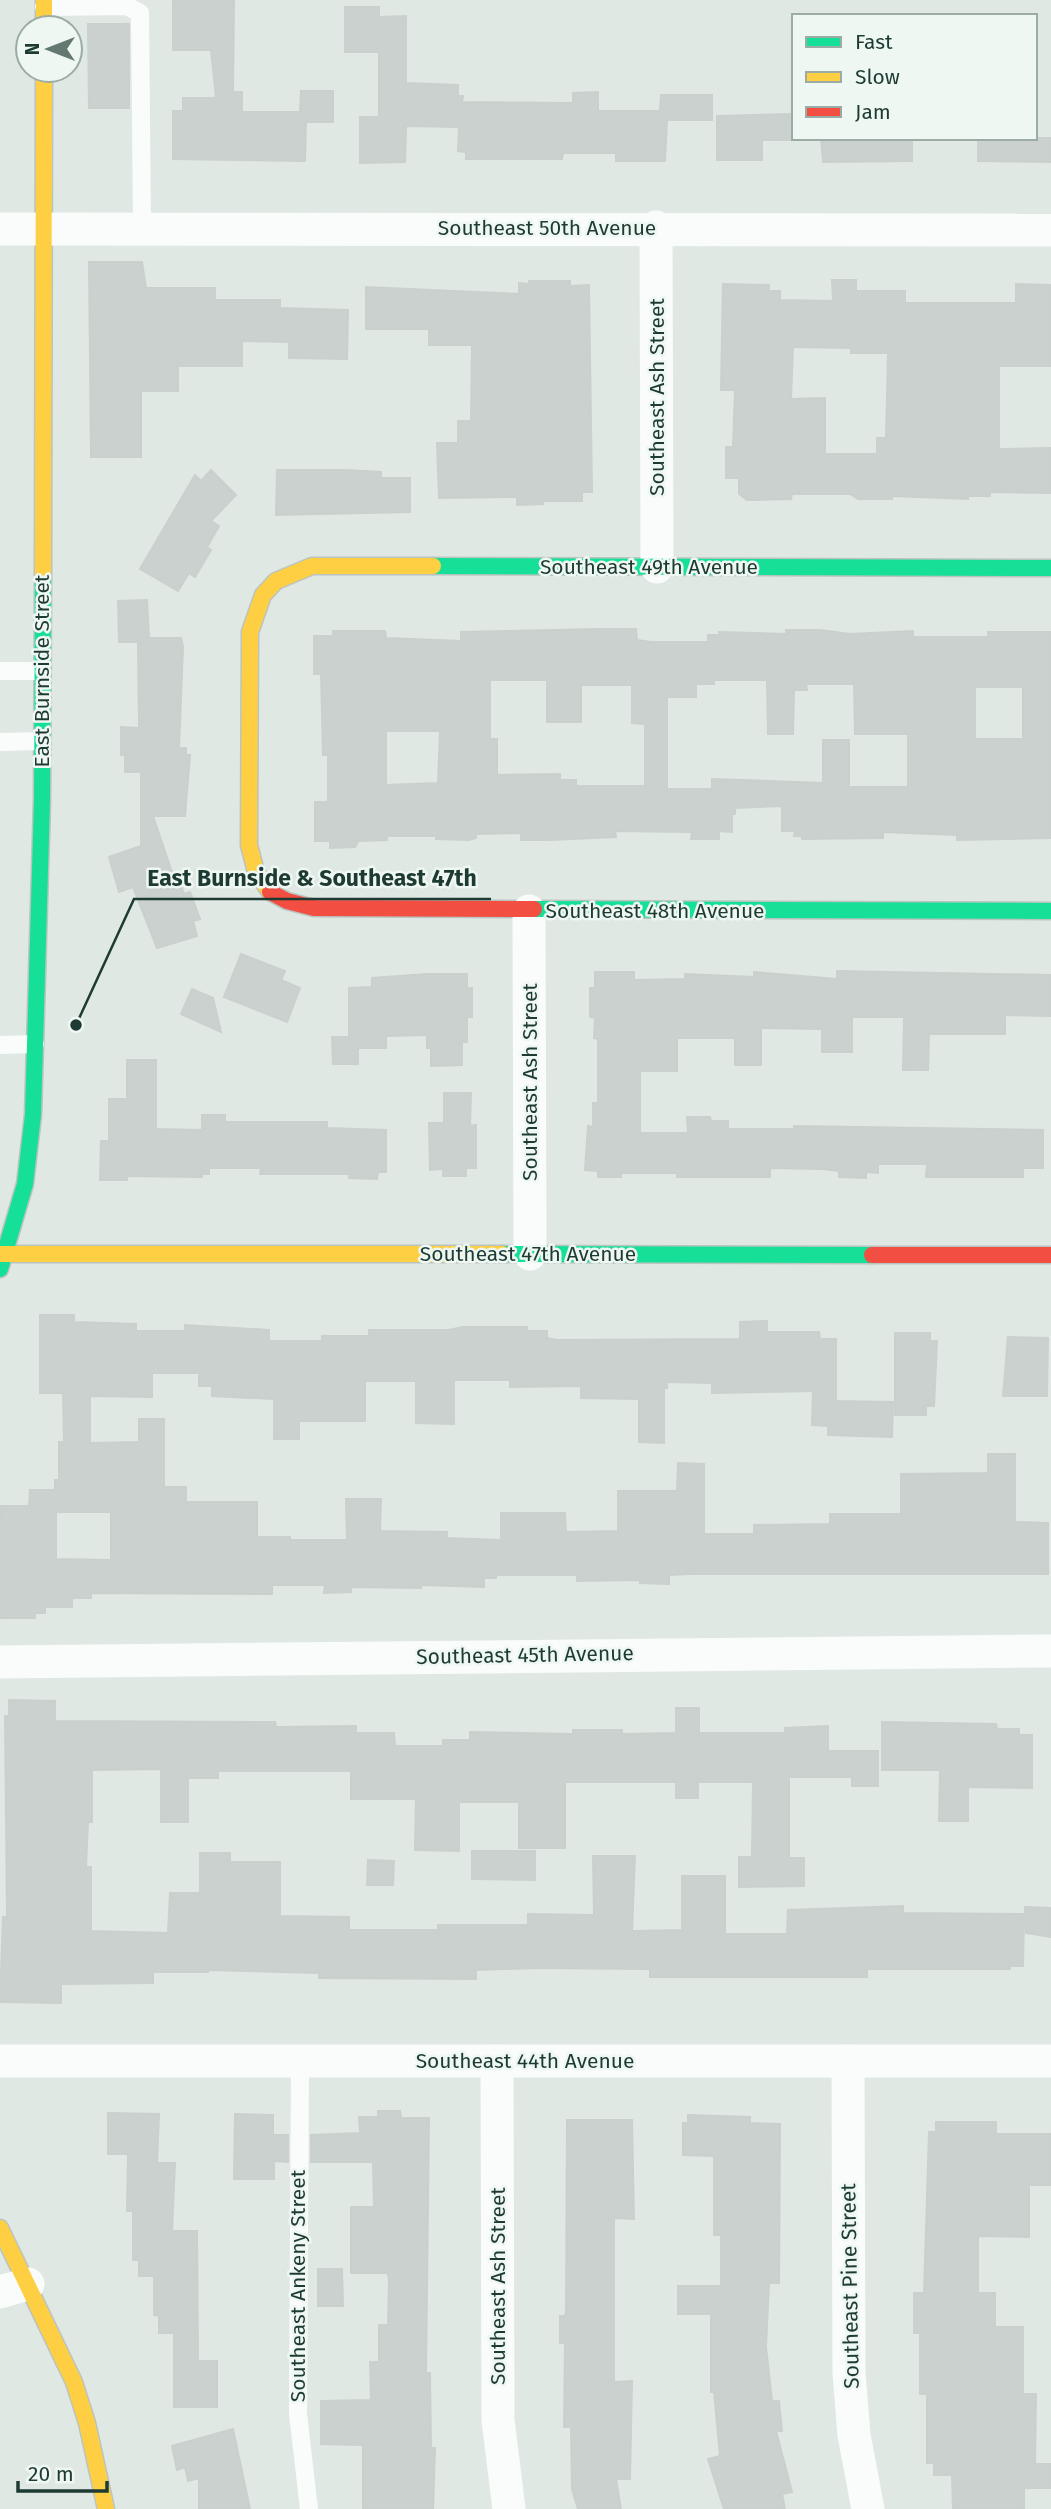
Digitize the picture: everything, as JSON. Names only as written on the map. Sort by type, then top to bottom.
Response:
[{"type":"street","name":"East Burnside Street","points":[[2,1259],[25,1184],[31,1152],[35,1044],[43,741],[44,84]]},
{"type":"street","name":"Southeast 50th Avenue","points":[[0,229],[142,227],[1051,230]]},
{"type":"street","name":"Southeast Ash Street","points":[[656,228],[657,567]]},
{"type":"street","name":"Southeast 49th Avenue","points":[[265,887],[253,867],[248,845],[250,632],[258,598],[268,586],[288,573],[312,566],[1051,568]]},
{"type":"street","name":"Southeast 48th Avenue","points":[[265,887],[286,903],[314,908],[529,911],[1051,911]]},
{"type":"street","name":"Southeast Ash Street","points":[[529,911],[530,1254]]},
{"type":"street","name":"Southeast 47th Avenue","points":[[2,1259],[530,1254],[1051,1255]]},
{"type":"street","name":"Southeast 45th Avenue","points":[[0,1662],[1051,1651]]},
{"type":"street","name":"Southeast 44th Avenue","points":[[0,2061],[1051,2061]]},
{"type":"street","name":"Southeast Ash Street","points":[[497,2062],[498,2420],[509,2509]]},
{"type":"street","name":"Southeast Pine Street","points":[[848,2062],[849,2374],[854,2435],[868,2509]]},
{"type":"street","points":[[0,2228],[14,2288],[74,2382],[87,2423],[106,2509]]},
{"type":"lane","points":[[44,4],[127,6],[140,13],[142,227]]},
{"type":"lane","points":[[0,671],[43,671]]},
{"type":"lane","points":[[0,742],[43,741]]},
{"type":"lane","points":[[0,1045],[35,1044]]},
{"type":"lane","name":"Southeast Ankeny Street","points":[[300,2062],[298,2414],[309,2509]]},
{"type":"building","points":[[173,0],[234,0],[233,92],[242,92],[242,112],[300,112],[301,91],[333,91],[333,122],[306,122],[305,161],[173,159],[173,111],[183,111],[183,98],[216,98],[211,50],[173,50]]},
{"type":"building","points":[[345,7],[379,7],[379,17],[406,16],[406,83],[458,85],[458,96],[463,96],[462,102],[573,103],[573,93],[598,92],[598,111],[660,111],[661,95],[712,95],[712,120],[667,120],[665,161],[616,161],[616,153],[563,153],[562,159],[466,159],[466,152],[458,151],[459,127],[406,126],[405,162],[360,163],[360,117],[379,117],[379,52],[345,52]]},
{"type":"building","points":[[88,24],[129,24],[129,108],[89,108]]},
{"type":"building","points":[[792,114],[792,140],[762,140],[762,160],[717,160],[717,116]]},
{"type":"building","points":[[1051,138],[1051,162],[978,161],[978,140]]},
{"type":"building","points":[[821,140],[912,140],[912,161],[823,162]]},
{"type":"building","points":[[89,262],[142,262],[146,288],[215,288],[215,300],[280,300],[280,308],[348,310],[347,359],[289,358],[289,342],[242,341],[242,366],[178,366],[178,391],[141,391],[141,457],[91,457]]},
{"type":"building","points":[[832,280],[856,280],[856,291],[905,291],[905,303],[1016,303],[1016,284],[1051,285],[1051,366],[999,366],[999,449],[1051,448],[1051,493],[990,492],[990,496],[968,496],[968,499],[892,496],[892,499],[858,499],[850,494],[792,494],[791,499],[757,500],[747,500],[739,494],[739,478],[726,478],[726,447],[733,447],[735,390],[721,390],[723,284],[769,285],[769,291],[780,291],[780,300],[833,301]],"holes":[[[793,347],[851,348],[851,353],[888,353],[886,438],[877,438],[877,454],[825,454],[825,398],[791,399]]]},
{"type":"building","points":[[529,281],[570,281],[570,286],[589,285],[592,492],[582,492],[582,501],[543,501],[543,504],[517,505],[517,497],[439,498],[437,443],[458,443],[458,421],[471,421],[472,345],[429,345],[429,329],[366,329],[366,287],[519,294],[519,283],[529,284]]},
{"type":"building","points":[[211,470],[236,495],[211,521],[219,526],[207,547],[211,550],[195,577],[189,573],[178,591],[140,569],[195,475],[201,481]]},
{"type":"building","points":[[277,470],[381,472],[381,478],[410,478],[410,512],[276,515]]},
{"type":"building","points":[[147,600],[149,638],[181,638],[183,647],[179,748],[186,748],[186,755],[190,755],[185,816],[153,816],[174,878],[178,876],[184,894],[190,892],[200,919],[193,921],[197,936],[157,948],[133,887],[119,892],[109,857],[141,846],[141,772],[125,772],[125,755],[121,755],[121,727],[139,728],[138,642],[119,642],[118,601]]},
{"type":"building","points":[[636,629],[637,640],[708,642],[708,635],[719,635],[719,632],[786,634],[786,630],[820,630],[850,634],[913,631],[913,637],[988,637],[988,632],[1051,632],[1051,838],[957,840],[957,835],[883,832],[883,838],[802,839],[802,836],[794,836],[795,831],[782,831],[782,806],[735,808],[735,814],[732,814],[732,832],[719,831],[719,839],[691,839],[692,832],[615,831],[616,837],[549,840],[521,840],[521,833],[476,834],[476,838],[469,840],[436,839],[437,836],[387,836],[387,840],[358,841],[355,847],[330,848],[330,841],[315,841],[315,802],[328,802],[328,755],[323,755],[321,674],[314,674],[314,636],[333,636],[333,631],[385,631],[386,638],[461,641],[461,632]],"holes":[[[490,680],[547,680],[547,722],[581,722],[581,685],[632,685],[632,723],[645,724],[645,786],[576,786],[576,780],[560,780],[560,774],[497,775],[497,739],[490,739]],[[714,680],[767,680],[768,734],[793,734],[794,690],[807,690],[806,684],[854,684],[855,734],[908,734],[908,787],[849,787],[849,740],[823,740],[823,783],[712,779],[712,789],[667,789],[667,697],[696,697],[696,684],[714,684]],[[975,687],[1023,687],[1023,739],[975,739]],[[386,731],[440,731],[438,783],[386,785]]]},
{"type":"building","points":[[241,954],[285,971],[281,980],[300,988],[287,1022],[224,997]]},
{"type":"building","points":[[837,971],[1051,975],[1051,1016],[1005,1015],[1005,1034],[929,1034],[928,1070],[903,1070],[904,1017],[852,1017],[852,1052],[822,1052],[822,1029],[761,1028],[761,1065],[735,1065],[735,1038],[677,1038],[677,1071],[640,1071],[640,1133],[688,1133],[687,1117],[710,1117],[711,1121],[728,1121],[728,1129],[794,1129],[794,1126],[1043,1130],[1043,1168],[1023,1168],[1023,1177],[926,1177],[927,1164],[878,1164],[878,1173],[866,1172],[866,1178],[839,1177],[839,1171],[823,1169],[770,1168],[770,1177],[677,1177],[677,1173],[621,1173],[621,1177],[598,1177],[598,1171],[585,1170],[588,1126],[593,1127],[593,1103],[598,1103],[598,1039],[594,1038],[595,1018],[590,1017],[590,988],[595,988],[595,972],[634,972],[634,980],[685,979],[685,974],[754,977],[754,972],[837,979]]},
{"type":"building","points":[[467,974],[467,988],[472,988],[472,1017],[467,1017],[467,1042],[462,1042],[462,1065],[431,1066],[431,1048],[427,1048],[427,1035],[386,1036],[386,1048],[358,1048],[358,1064],[333,1064],[332,1037],[349,1037],[349,988],[372,987],[372,978]]},
{"type":"building","points":[[192,989],[213,998],[221,1032],[181,1014]]},
{"type":"building","points":[[127,1060],[156,1060],[156,1129],[202,1130],[202,1115],[225,1115],[225,1122],[327,1122],[327,1128],[386,1130],[386,1172],[378,1172],[377,1179],[349,1178],[350,1174],[260,1174],[261,1168],[209,1168],[209,1174],[202,1174],[202,1177],[127,1176],[127,1180],[100,1180],[101,1141],[109,1141],[109,1099],[127,1099]]},
{"type":"building","points":[[444,1093],[471,1093],[470,1126],[476,1125],[476,1168],[466,1168],[466,1176],[443,1176],[443,1169],[430,1170],[429,1123],[444,1123]]},
{"type":"building","points":[[40,1315],[74,1315],[74,1322],[136,1324],[136,1331],[185,1331],[185,1325],[269,1330],[269,1341],[322,1341],[322,1336],[369,1336],[369,1330],[448,1330],[464,1327],[527,1327],[527,1331],[547,1331],[547,1338],[557,1340],[740,1339],[740,1322],[767,1321],[767,1332],[819,1332],[820,1339],[836,1339],[836,1401],[893,1402],[892,1437],[828,1435],[828,1426],[812,1425],[813,1391],[712,1393],[712,1383],[667,1382],[667,1388],[664,1388],[664,1443],[639,1442],[639,1399],[581,1398],[581,1386],[510,1387],[510,1380],[454,1380],[454,1424],[416,1423],[416,1381],[365,1381],[365,1421],[299,1421],[299,1439],[274,1439],[274,1399],[212,1396],[212,1386],[199,1386],[199,1373],[152,1373],[152,1397],[90,1396],[90,1443],[139,1442],[139,1419],[164,1419],[164,1487],[186,1487],[186,1502],[257,1502],[257,1537],[290,1537],[290,1540],[347,1540],[346,1499],[381,1499],[380,1531],[447,1532],[447,1538],[501,1540],[501,1513],[565,1513],[566,1532],[618,1531],[618,1491],[677,1491],[678,1463],[704,1464],[704,1534],[754,1534],[754,1525],[830,1524],[830,1514],[901,1514],[901,1474],[988,1473],[988,1454],[1015,1454],[1015,1522],[1048,1523],[1048,1574],[690,1574],[669,1575],[669,1584],[640,1583],[640,1580],[577,1581],[577,1575],[496,1575],[496,1578],[484,1578],[484,1587],[351,1587],[351,1592],[324,1593],[325,1585],[272,1585],[272,1594],[91,1593],[91,1598],[72,1598],[72,1607],[45,1607],[45,1613],[35,1613],[35,1618],[0,1618],[1,1506],[29,1506],[30,1490],[55,1490],[55,1480],[59,1480],[59,1442],[64,1442],[63,1393],[40,1393]],"holes":[[[56,1512],[111,1512],[111,1560],[56,1559]]]},
{"type":"building","points":[[895,1333],[930,1333],[930,1341],[937,1341],[934,1406],[926,1406],[926,1415],[895,1415]]},
{"type":"building","points":[[1008,1337],[1048,1338],[1047,1396],[1003,1396]]},
{"type":"building","points":[[9,1700],[55,1701],[55,1721],[275,1722],[276,1727],[356,1726],[356,1733],[394,1733],[395,1746],[443,1746],[443,1740],[470,1740],[470,1732],[573,1734],[573,1730],[622,1730],[622,1734],[676,1733],[676,1708],[699,1708],[699,1733],[785,1733],[785,1728],[828,1726],[828,1751],[878,1751],[878,1786],[852,1786],[852,1777],[789,1777],[789,1858],[804,1858],[804,1886],[739,1887],[739,1857],[752,1857],[753,1782],[698,1782],[698,1798],[676,1798],[676,1782],[565,1782],[565,1848],[519,1848],[519,1802],[459,1802],[459,1851],[415,1850],[416,1799],[351,1799],[351,1771],[218,1771],[218,1778],[188,1778],[188,1822],[161,1822],[161,1769],[92,1770],[92,1822],[88,1822],[86,1867],[91,1867],[91,1931],[168,1933],[170,1893],[200,1893],[200,1853],[230,1853],[230,1862],[280,1862],[280,1916],[349,1917],[349,1930],[438,1930],[438,1925],[528,1925],[528,1914],[594,1915],[593,1856],[635,1856],[632,1931],[682,1930],[682,1876],[725,1876],[725,1934],[787,1934],[788,1910],[903,1906],[903,1913],[1024,1914],[1023,1966],[1010,1966],[1010,1969],[867,1969],[867,1977],[650,1977],[650,1969],[536,1968],[476,1970],[476,1979],[319,1978],[319,1973],[208,1970],[153,1972],[153,1983],[61,1984],[61,2003],[0,2002],[3,1917],[7,1917],[5,1716],[9,1716]]},
{"type":"building","points":[[882,1722],[996,1724],[997,1729],[1019,1729],[1019,1735],[1032,1735],[1032,1788],[968,1787],[968,1821],[939,1821],[940,1770],[882,1770]]},
{"type":"building","points":[[472,1851],[535,1851],[535,1880],[472,1879]]},
{"type":"building","points":[[368,1860],[394,1861],[393,1885],[367,1885]]},
{"type":"building","points":[[1025,1907],[1051,1908],[1051,1937],[1026,1933]]},
{"type":"building","points":[[378,2111],[400,2111],[401,2118],[429,2118],[426,2373],[430,2373],[431,2448],[435,2448],[433,2509],[363,2509],[363,2445],[321,2444],[321,2401],[371,2400],[370,2362],[379,2362],[379,2325],[388,2325],[389,2278],[387,2273],[351,2273],[351,2207],[374,2207],[373,2162],[311,2162],[311,2135],[360,2133],[359,2117],[378,2117]]},
{"type":"building","points":[[108,2113],[159,2114],[157,2163],[175,2163],[172,2231],[197,2231],[198,2361],[217,2361],[217,2407],[174,2407],[174,2333],[159,2333],[159,2316],[154,2315],[154,2276],[139,2276],[139,2260],[133,2260],[133,2211],[127,2211],[128,2154],[108,2154]]},
{"type":"building","points":[[235,2114],[273,2115],[273,2135],[288,2135],[288,2162],[274,2161],[274,2179],[234,2179]]},
{"type":"building","points":[[688,2115],[750,2117],[750,2123],[780,2124],[779,2283],[769,2283],[766,2347],[772,2401],[779,2401],[782,2431],[776,2431],[792,2492],[782,2494],[785,2509],[724,2509],[708,2459],[720,2456],[714,2392],[711,2392],[711,2314],[678,2314],[678,2286],[721,2286],[721,2235],[714,2235],[714,2156],[683,2155],[683,2123],[688,2123]]},
{"type":"building","points":[[567,2120],[632,2120],[634,2219],[614,2218],[614,2382],[632,2381],[630,2479],[616,2479],[621,2509],[578,2509],[572,2489],[571,2427],[564,2427],[565,2343],[560,2343],[560,2316],[565,2316],[566,2312]]},
{"type":"building","points":[[936,2122],[996,2122],[996,2134],[1051,2134],[1051,2185],[1029,2185],[1029,2237],[978,2236],[978,2293],[995,2293],[995,2327],[1023,2327],[1023,2394],[1036,2394],[1035,2464],[1051,2464],[1051,2488],[1024,2488],[1024,2509],[953,2509],[952,2475],[934,2475],[934,2463],[927,2463],[927,2394],[920,2394],[920,2333],[914,2333],[914,2293],[924,2293],[929,2132],[936,2132]]},
{"type":"building","points":[[318,2269],[342,2269],[343,2306],[318,2306]]},
{"type":"building","points":[[233,2429],[250,2509],[199,2509],[199,2478],[188,2481],[185,2467],[177,2470],[172,2446]]},
{"type":"traffic: fast","points":[[433,566],[1051,568]]},
{"type":"traffic: fast","points":[[0,1269],[25,1184],[33,1115],[42,800],[43,577]]},
{"type":"traffic: fast","points":[[534,909],[1051,911]]},
{"type":"traffic: fast","points":[[502,1254],[872,1255]]},
{"type":"traffic: slow","points":[[44,0],[44,14]]},
{"type":"traffic: slow","points":[[43,577],[44,84]]},
{"type":"traffic: slow","points":[[270,892],[256,872],[249,845],[250,632],[263,595],[276,581],[312,566],[433,566]]},
{"type":"traffic: slow","points":[[0,1254],[502,1254]]},
{"type":"traffic: slow","points":[[0,2228],[74,2382],[87,2423],[106,2509]]},
{"type":"traffic: jam","points":[[270,892],[287,901],[314,908],[534,909]]},
{"type":"traffic: jam","points":[[872,1255],[1051,1255]]},
{"type":"place","name":"East Burnside & Southeast 47th","points":[[76,1025]]}]
